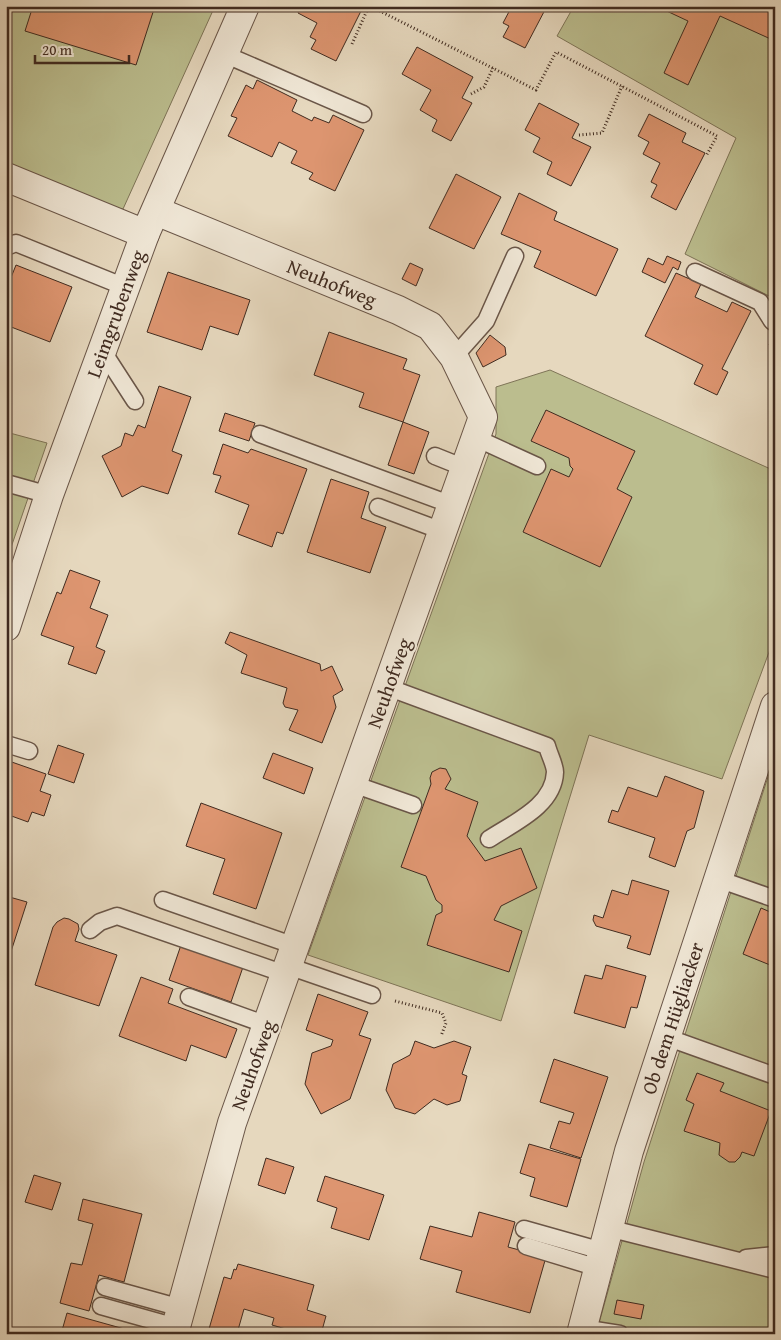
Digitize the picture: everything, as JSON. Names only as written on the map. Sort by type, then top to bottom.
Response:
[{"type":"street","name":"Leimgrubenweg","points":[[6,627],[49,495],[150,222],[245,6]]},
{"type":"street","name":"Neuhofweg","points":[[6,177],[150,222],[398,310],[430,326],[454,357],[483,417],[232,1123],[177,1323]]},
{"type":"street","name":"Ob dem Hügliacker","points":[[582,1331],[629,1151],[775,706]]},
{"type":"lane","points":[[224,54],[363,114]]},
{"type":"lane","points":[[6,247],[16,243],[125,287]]},
{"type":"lane","points":[[454,357],[486,321],[515,256]]},
{"type":"lane","points":[[695,272],[760,302],[772,321],[775,322]]},
{"type":"lane","points":[[102,350],[135,401]]},
{"type":"lane","points":[[260,434],[452,505]]},
{"type":"lane","points":[[476,438],[537,466]]},
{"type":"lane","points":[[435,456],[465,468]]},
{"type":"lane","points":[[6,483],[49,495]]},
{"type":"lane","points":[[378,507],[442,531]]},
{"type":"lane","points":[[387,687],[547,746],[555,772],[550,792],[536,808],[489,838]]},
{"type":"lane","points":[[6,744],[29,751]]},
{"type":"lane","points":[[353,784],[413,804]]},
{"type":"lane","points":[[718,879],[775,899]]},
{"type":"lane","points":[[163,900],[289,962],[372,995]]},
{"type":"lane","points":[[90,930],[100,922],[117,916],[289,962]]},
{"type":"lane","points":[[189,997],[267,1026]]},
{"type":"lane","points":[[666,1037],[775,1076]]},
{"type":"lane","points":[[524,1229],[603,1249]]},
{"type":"lane","points":[[526,1246],[603,1249],[734,1259],[775,1255]]},
{"type":"lane","points":[[734,1259],[775,1270]]},
{"type":"lane","points":[[104,1287],[177,1323]]},
{"type":"lane","points":[[101,1306],[177,1323]]},
{"type":"lane","points":[[582,1331],[620,1334]]},
{"type":"path","points":[[352,44],[370,6],[536,90],[556,52],[717,136],[706,156]]},
{"type":"path","points":[[471,94],[484,87],[493,68]]},
{"type":"path","points":[[579,135],[602,133],[622,86]]},
{"type":"path","points":[[372,995],[442,1013],[446,1023],[441,1036]]},
{"type":"green space","points":[[6,6],[215,6],[123,209],[111,209],[6,169]]},
{"type":"green space","points":[[574,6],[775,6],[775,299],[685,254],[736,138],[557,36]]},
{"type":"green space","points":[[550,370],[775,471],[775,636],[722,779],[589,735],[501,1021],[308,955],[496,434],[496,387]]},
{"type":"green space","points":[[6,432],[47,443],[6,562]]},
{"type":"green space","points":[[775,755],[775,1334],[596,1334],[644,1162]]},
{"type":"building","points":[[33,6],[155,6],[136,65],[25,31]]},
{"type":"building","points":[[301,6],[356,6],[362,9],[336,61],[311,49],[316,40],[310,37],[317,23],[298,13]]},
{"type":"building","points":[[512,6],[547,6],[525,48],[503,37],[509,26],[503,23]]},
{"type":"building","points":[[656,6],[775,6],[775,41],[720,16],[688,85],[664,73],[688,21]]},
{"type":"building","points":[[417,47],[473,77],[462,98],[472,103],[451,141],[432,131],[437,120],[420,110],[431,90],[402,74]]},
{"type":"building","points":[[257,80],[297,100],[292,111],[312,121],[314,117],[329,123],[333,115],[364,130],[335,191],[309,179],[313,173],[291,163],[297,151],[279,142],[272,157],[228,136],[237,118],[231,116],[246,85],[253,89]]},
{"type":"building","points":[[539,103],[579,124],[572,138],[591,147],[571,186],[547,174],[552,162],[533,152],[540,138],[525,130]]},
{"type":"building","points":[[649,114],[686,133],[682,142],[705,153],[676,210],[651,197],[657,185],[651,182],[660,163],[643,154],[649,142],[638,136]]},
{"type":"building","points":[[456,174],[501,197],[474,249],[429,228]]},
{"type":"building","points":[[519,193],[557,212],[554,220],[618,249],[596,296],[534,267],[541,251],[501,234]]},
{"type":"building","points":[[667,256],[681,262],[678,270],[673,267],[665,283],[642,272],[648,258],[663,265]]},
{"type":"building","points":[[410,263],[423,269],[416,286],[402,279]]},
{"type":"building","points":[[16,265],[72,287],[50,342],[6,325],[6,290]]},
{"type":"building","points":[[168,272],[250,300],[238,335],[210,326],[202,350],[147,332]]},
{"type":"building","points":[[676,273],[701,284],[695,297],[727,312],[732,302],[751,311],[722,369],[728,372],[717,395],[694,384],[703,365],[645,336]]},
{"type":"building","points":[[329,332],[407,359],[403,369],[420,375],[403,422],[359,407],[364,393],[314,375]]},
{"type":"building","points":[[775,332],[775,348],[769,345]]},
{"type":"building","points":[[490,335],[505,347],[506,355],[483,367],[476,353]]},
{"type":"building","points":[[159,386],[191,397],[172,451],[182,455],[168,494],[142,486],[122,497],[102,456],[121,446],[125,433],[133,436],[138,425],[145,428]]},
{"type":"building","points":[[546,410],[635,451],[617,489],[632,497],[600,567],[523,532],[551,469],[569,477],[573,469],[570,466],[569,458],[531,441]]},
{"type":"building","points":[[225,413],[255,423],[249,441],[219,431]]},
{"type":"building","points":[[403,422],[429,432],[414,474],[388,465]]},
{"type":"building","points":[[223,444],[248,453],[251,449],[307,469],[283,534],[277,532],[272,547],[238,534],[249,505],[215,492],[221,476],[213,474]]},
{"type":"building","points":[[331,479],[369,492],[361,518],[386,527],[370,573],[307,552]]},
{"type":"building","points":[[70,570],[100,581],[90,608],[108,615],[96,647],[105,651],[96,674],[68,664],[74,647],[41,635],[57,592],[61,594]]},
{"type":"building","points":[[230,632],[320,664],[321,671],[332,666],[343,690],[333,696],[336,707],[322,743],[289,730],[298,710],[285,707],[283,703],[287,688],[241,673],[247,655],[225,643]]},
{"type":"building","points":[[58,745],[84,754],[74,783],[48,774]]},
{"type":"building","points":[[273,753],[313,768],[304,794],[263,778]]},
{"type":"building","points":[[6,760],[46,774],[40,791],[51,795],[44,816],[32,812],[28,822],[6,814]]},
{"type":"building","points":[[440,768],[446,769],[451,779],[445,789],[478,802],[467,836],[485,861],[521,848],[537,888],[501,906],[494,920],[522,931],[509,972],[427,945],[436,915],[442,912],[442,905],[436,900],[426,876],[401,867],[431,784],[432,772]]},
{"type":"building","points":[[665,776],[704,791],[694,828],[687,831],[675,867],[649,857],[655,838],[608,822],[612,810],[618,812],[628,787],[657,797]]},
{"type":"building","points":[[201,803],[282,833],[256,909],[213,894],[225,859],[186,846]]},
{"type":"building","points":[[632,880],[669,891],[650,955],[627,948],[631,936],[596,926],[593,920],[594,915],[603,918],[612,890],[628,895]]},
{"type":"building","points":[[6,896],[27,902],[6,967]]},
{"type":"building","points":[[761,908],[775,914],[775,967],[743,954]]},
{"type":"building","points":[[64,918],[78,924],[79,929],[75,941],[117,955],[99,1006],[35,985],[53,927]]},
{"type":"building","points":[[181,945],[243,967],[231,1002],[169,980]]},
{"type":"building","points":[[606,965],[646,976],[637,1008],[631,1007],[625,1028],[574,1013],[585,975],[602,979]]},
{"type":"building","points":[[141,977],[173,989],[168,1003],[237,1029],[226,1058],[191,1045],[186,1061],[119,1036]]},
{"type":"building","points":[[318,994],[368,1012],[359,1035],[371,1039],[350,1099],[321,1114],[305,1084],[312,1053],[331,1046],[333,1040],[306,1030]]},
{"type":"building","points":[[415,1041],[434,1048],[454,1041],[471,1047],[462,1074],[467,1076],[460,1101],[447,1105],[434,1099],[415,1114],[395,1108],[386,1090],[393,1064],[410,1055]]},
{"type":"building","points":[[554,1059],[608,1077],[581,1158],[550,1148],[559,1121],[570,1124],[574,1113],[540,1102]]},
{"type":"building","points":[[697,1073],[724,1083],[720,1091],[771,1111],[754,1156],[742,1152],[735,1162],[729,1162],[719,1155],[720,1143],[684,1131],[694,1104],[686,1100]]},
{"type":"building","points":[[529,1144],[581,1159],[567,1207],[530,1196],[535,1178],[520,1173]]},
{"type":"building","points":[[266,1158],[294,1167],[285,1194],[258,1185]]},
{"type":"building","points":[[34,1175],[61,1183],[52,1210],[25,1202]]},
{"type":"building","points":[[325,1176],[384,1195],[369,1240],[331,1228],[337,1208],[317,1201]]},
{"type":"building","points":[[83,1199],[142,1214],[124,1282],[99,1275],[89,1311],[60,1303],[71,1263],[82,1265],[93,1224],[78,1220]]},
{"type":"building","points":[[479,1212],[515,1222],[508,1247],[546,1257],[530,1313],[456,1292],[462,1271],[420,1259],[430,1226],[472,1237]]},
{"type":"building","points":[[238,1264],[314,1285],[307,1310],[326,1316],[321,1334],[303,1334],[272,1325],[274,1318],[244,1309],[238,1330],[246,1334],[211,1334],[212,1330],[209,1329],[224,1277],[231,1279],[234,1269],[236,1270]]},
{"type":"building","points":[[617,1300],[644,1305],[641,1319],[614,1314]]},
{"type":"building","points":[[67,1313],[128,1330],[127,1334],[61,1334]]}]
